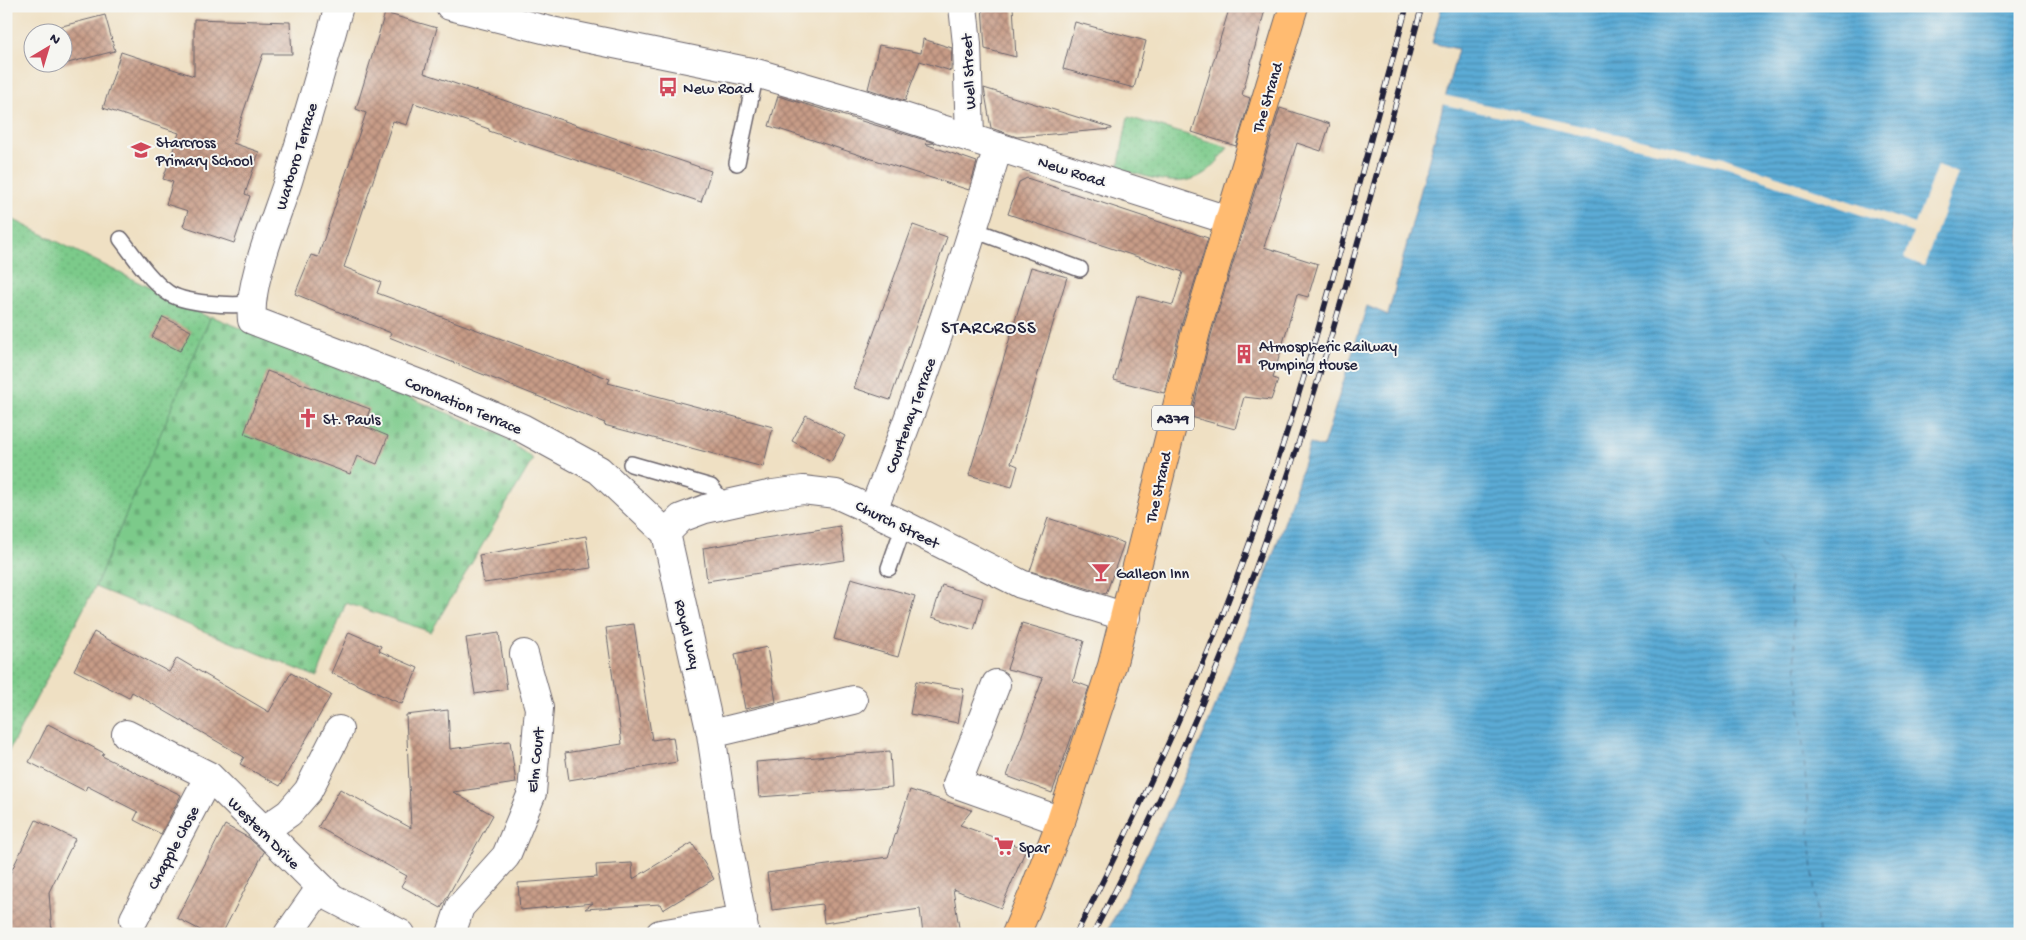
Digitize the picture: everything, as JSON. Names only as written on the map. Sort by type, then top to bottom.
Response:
[{"type":"main road","name":"The Strand","points":[[1016,934],[1034,894],[1061,821],[1126,617],[1182,384],[1228,220],[1294,6]]},
{"type":"street","name":"Warboro Terrace","points":[[250,304],[311,108],[339,6]]},
{"type":"street","name":"New Road","points":[[450,6],[551,31],[756,73],[970,138],[1228,220]]},
{"type":"street","name":"Well Street","points":[[963,6],[967,44],[970,138]]},
{"type":"street","name":"Courtenay Terrace","points":[[873,510],[910,417],[974,230],[998,147]]},
{"type":"street","name":"Coronation Terrace","points":[[250,304],[252,320],[425,386],[513,424],[599,470],[666,533]]},
{"type":"street","name":"Church Street","points":[[666,533],[681,518],[726,505],[803,490],[836,494],[904,525],[1021,584],[1126,617]]},
{"type":"street","name":"Royal Way","points":[[666,533],[711,734],[725,828],[744,927]]},
{"type":"street","name":"Elm Court","points":[[451,934],[460,907],[506,856],[532,794],[539,708],[524,654]]},
{"type":"street","points":[[996,684],[958,784],[1061,821]]},
{"type":"street","points":[[711,734],[853,700]]},
{"type":"street","points":[[264,831],[289,814],[308,790],[339,730]]},
{"type":"street","name":"Western Drive","points":[[126,734],[209,776],[332,898],[401,934]]},
{"type":"street","name":"Chapple Close","points":[[134,919],[209,776]]},
{"type":"street","points":[[288,934],[321,887]]},
{"type":"street","points":[[660,934],[744,927]]},
{"type":"lane","points":[[737,163],[756,73]]},
{"type":"lane","points":[[974,230],[1080,269]]},
{"type":"lane","points":[[121,239],[149,275],[168,293],[210,305],[250,304]]},
{"type":"lane","points":[[631,464],[711,487],[726,505]]},
{"type":"lane","points":[[889,568],[904,525]]},
{"type":"green space","points":[[1128,117],[1228,147],[1216,163],[1204,173],[1192,179],[1179,181],[1151,178],[1118,169]]},
{"type":"green space","points":[[6,216],[216,321],[131,503],[95,587],[6,756]]},
{"type":"green space","name":"St. Pauls","points":[[211,316],[501,435],[533,459],[431,632],[346,603],[317,677],[95,587]]},
{"type":"water","points":[[1442,6],[2020,6],[2020,934],[1106,934],[1172,803],[1218,701],[1267,573],[1310,444],[1323,447],[1367,306],[1388,315],[1458,49],[1432,43]]},
{"type":"pier","points":[[1443,95],[1728,159],[1915,224],[1937,166],[1958,173],[1924,266],[1904,258],[1913,233],[1725,167],[1441,104]]},
{"type":"building","points":[[982,6],[1013,6],[1016,57],[985,49]]},
{"type":"building","points":[[1230,6],[1266,6],[1242,95],[1250,98],[1236,146],[1192,132]]},
{"type":"building","points":[[385,13],[437,28],[424,73],[711,171],[701,202],[489,131],[489,129],[414,103],[407,125],[393,121],[344,267],[381,282],[377,293],[610,379],[608,383],[773,427],[763,467],[604,425],[605,423],[389,337],[391,333],[295,294],[311,255],[318,257],[366,113],[356,109]]},
{"type":"building","points":[[105,15],[115,51],[72,62],[72,24]]},
{"type":"building","points":[[194,19],[290,22],[292,54],[263,54],[233,143],[259,152],[245,194],[250,196],[234,243],[183,226],[188,211],[166,204],[173,182],[163,179],[179,133],[103,108],[121,52],[194,76]]},
{"type":"building","points":[[1075,22],[1146,41],[1134,88],[1063,69]]},
{"type":"building","points":[[923,39],[952,48],[951,71],[920,61],[905,101],[868,89],[879,45],[921,53]]},
{"type":"building","points":[[984,88],[1112,129],[1017,137],[991,128]]},
{"type":"building","points":[[778,96],[935,143],[925,144],[977,162],[969,190],[769,126]]},
{"type":"building","points":[[1280,108],[1330,124],[1321,151],[1297,143],[1264,247],[1318,264],[1308,297],[1297,294],[1273,378],[1278,380],[1271,400],[1244,397],[1235,429],[1191,417],[1211,335]]},
{"type":"building","points":[[1027,178],[1208,238],[1181,326],[1164,393],[1114,380],[1137,296],[1173,305],[1183,272],[1008,214],[1019,182]]},
{"type":"building","points":[[913,225],[947,237],[890,400],[854,388]]},
{"type":"building","points":[[1031,267],[1067,277],[1011,463],[1018,466],[1012,487],[969,475]]},
{"type":"building","points":[[163,317],[191,331],[180,351],[152,337]]},
{"type":"building","name":"St. Pauls","points":[[267,371],[370,409],[364,426],[388,436],[377,464],[357,456],[350,474],[244,434]]},
{"type":"building","points":[[806,415],[845,436],[831,462],[792,441]]},
{"type":"building","points":[[1048,518],[1124,543],[1106,594],[1030,571]]},
{"type":"building","points":[[840,526],[845,560],[707,581],[703,548]]},
{"type":"building","points":[[586,536],[591,568],[484,583],[479,555]]},
{"type":"building","points":[[851,578],[915,596],[898,657],[834,639]]},
{"type":"building","points":[[942,585],[983,598],[974,630],[932,617]]},
{"type":"building","points":[[1022,623],[1084,641],[1073,681],[1089,687],[1052,793],[1007,776],[1043,678],[1007,669]]},
{"type":"building","points":[[634,624],[652,740],[673,737],[677,762],[569,780],[565,753],[622,744],[606,628]]},
{"type":"building","points":[[94,632],[169,672],[177,658],[269,712],[291,673],[331,695],[280,786],[240,764],[244,757],[132,692],[129,698],[74,670]]},
{"type":"building","points":[[349,632],[381,646],[379,651],[418,668],[402,704],[331,673]]},
{"type":"building","points":[[499,633],[507,689],[475,694],[466,638]]},
{"type":"building","points":[[767,647],[776,702],[745,709],[735,654]]},
{"type":"building","points":[[916,681],[964,689],[958,723],[910,714]]},
{"type":"building","points":[[448,710],[450,749],[510,741],[516,783],[453,792],[493,815],[441,908],[401,886],[407,876],[318,827],[340,789],[411,828],[406,715]]},
{"type":"building","points":[[48,724],[104,753],[102,756],[181,795],[161,834],[134,820],[138,812],[87,786],[85,791],[29,762]]},
{"type":"building","points":[[890,751],[892,787],[759,797],[756,762]]},
{"type":"building","points":[[910,790],[972,810],[960,825],[1026,849],[1001,908],[953,889],[960,934],[923,934],[920,909],[824,923],[822,904],[772,910],[767,873],[888,857]]},
{"type":"building","points":[[36,820],[75,839],[49,892],[52,934],[9,934],[6,882]]},
{"type":"building","points":[[225,825],[249,838],[264,852],[222,934],[208,934],[177,918]]},
{"type":"building","points":[[692,843],[714,879],[663,910],[660,904],[585,909],[593,903],[520,910],[518,883],[597,877],[596,865],[632,863],[633,879]]},
{"type":"ferry route","points":[[1761,544],[1789,572],[1818,934]]},
{"type":"railway","points":[[1076,934],[1116,855],[1172,735],[1207,655],[1251,540],[1323,313],[1407,6]]},
{"type":"railway","points":[[1093,934],[1176,764],[1225,647],[1270,529],[1343,296],[1422,6]]},
{"type":"place","name":"New Road","points":[[668,87]]},
{"type":"place","name":"Starcross Primary School","points":[[141,150]]},
{"type":"place","name":"Atmospheric Railway Pumping House","points":[[1244,354]]},
{"type":"place","name":"St. Pauls","points":[[308,418]]},
{"type":"place","name":"Galleon Inn","points":[[1101,572]]},
{"type":"place","name":"Spar","points":[[1004,846]]},
{"type":"district","name":"STARCROSS","points":[[989,326]]}]
